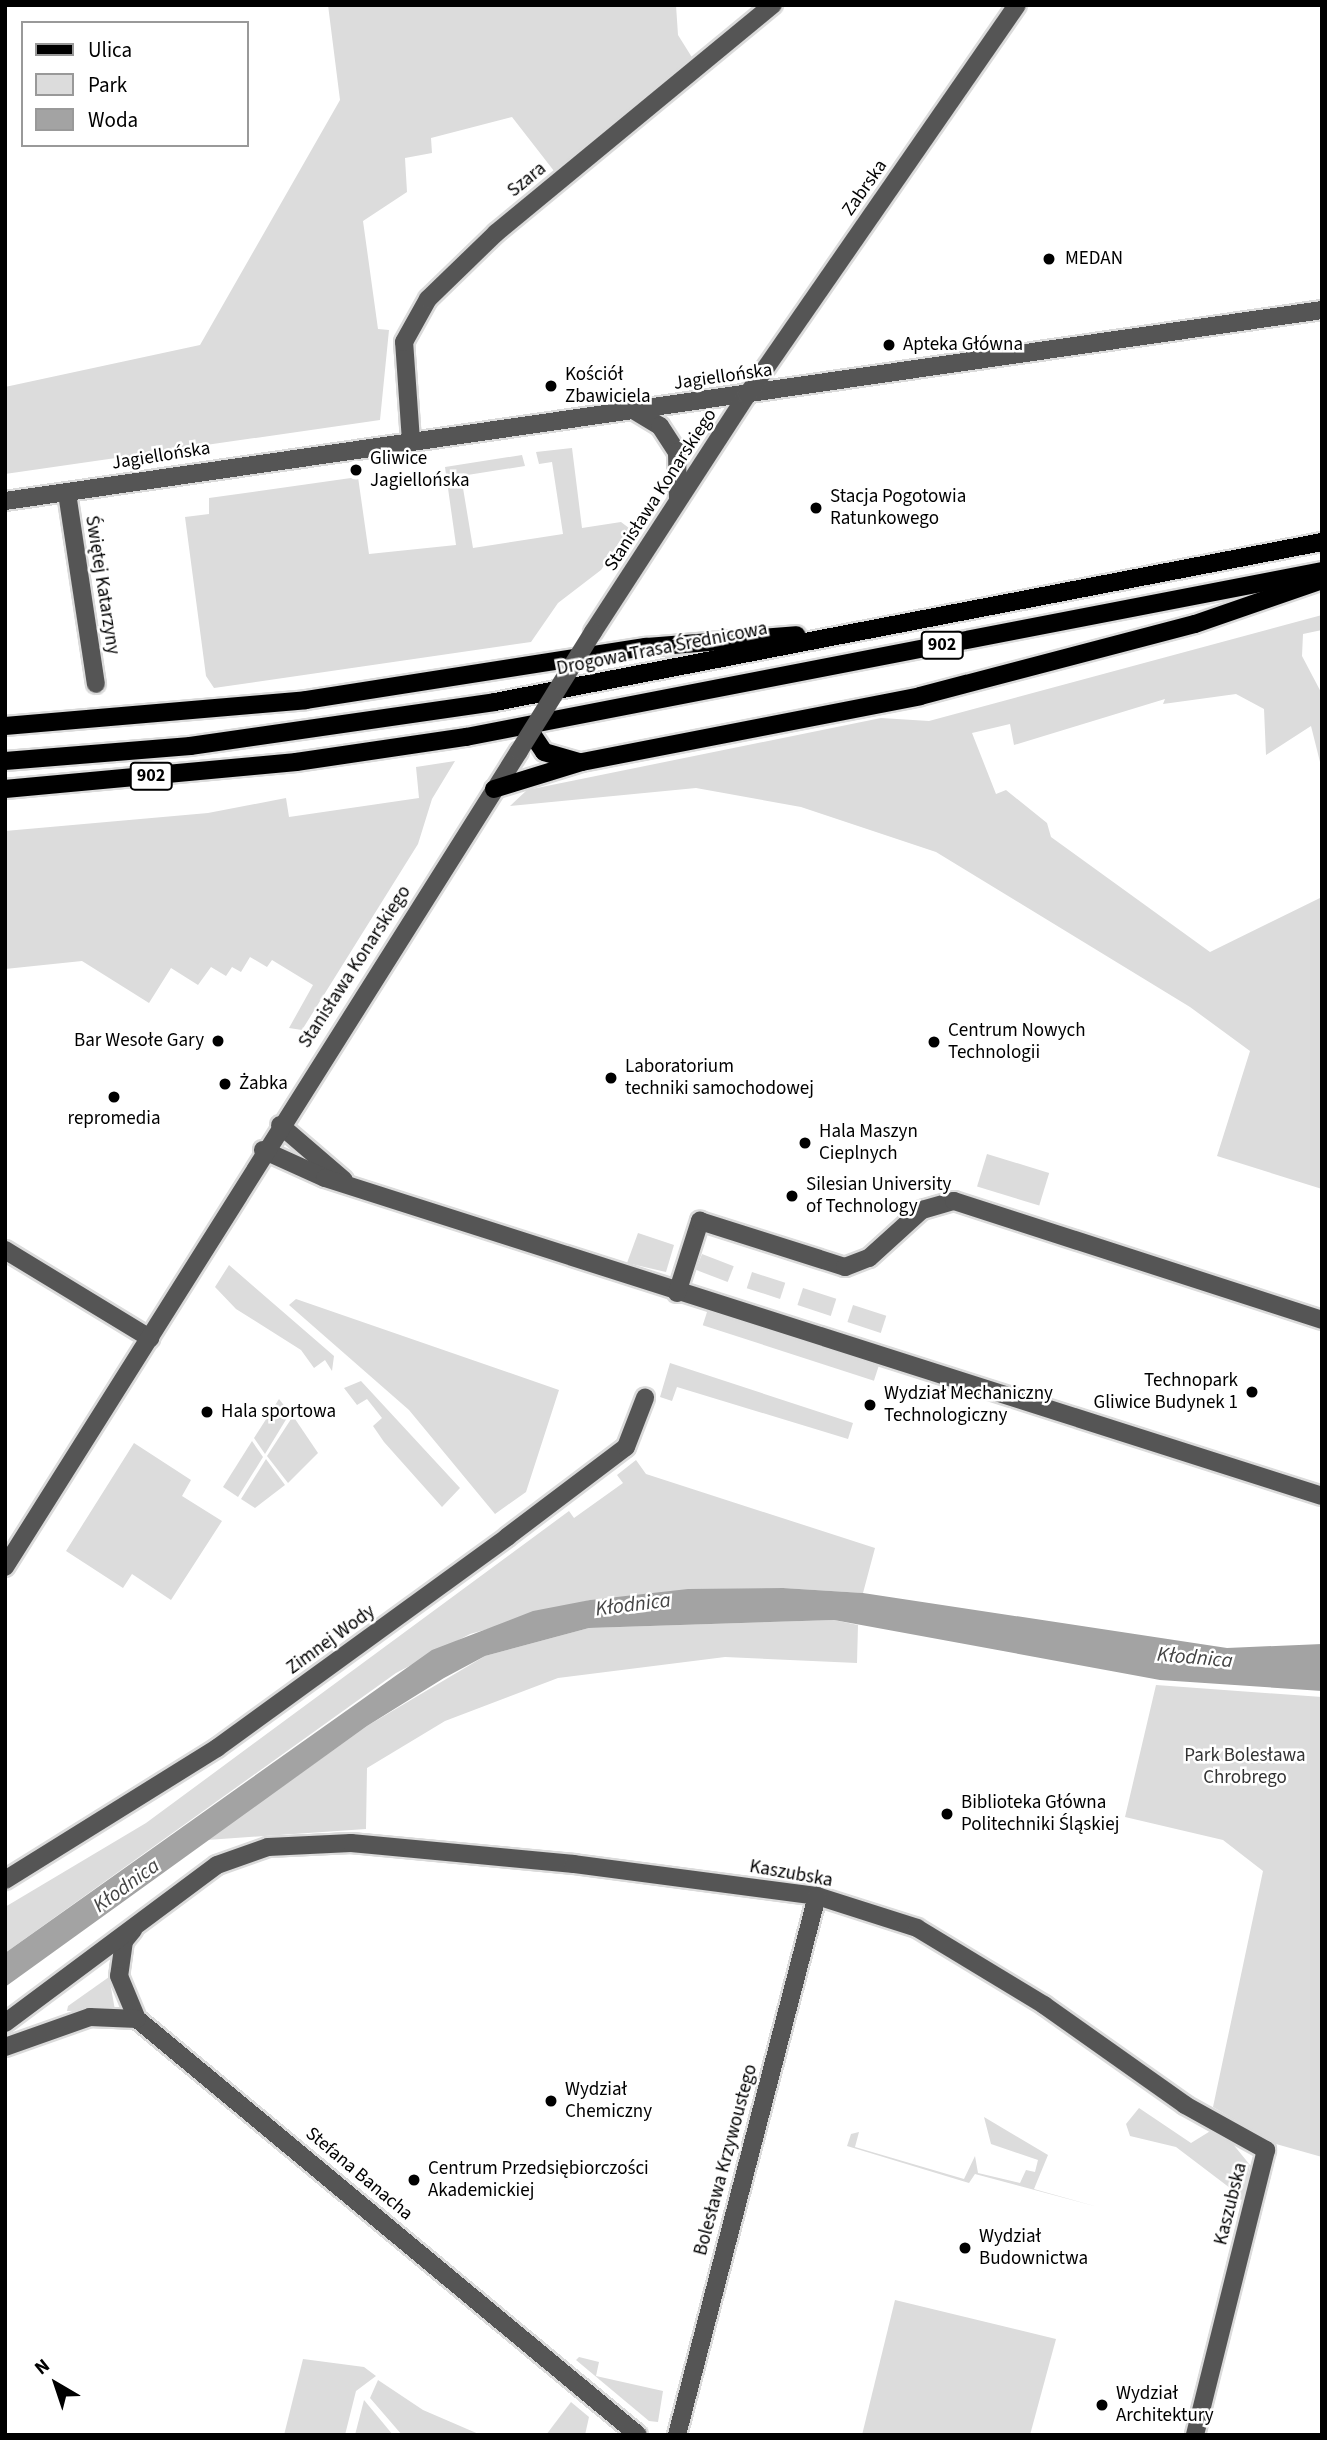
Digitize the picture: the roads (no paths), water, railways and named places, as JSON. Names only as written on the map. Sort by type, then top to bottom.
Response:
[{"type":"main road","name":"Drogowa Trasa Średnicowa","points":[[5,761],[190,746],[482,704],[1322,542]]},
{"type":"main road","name":"902","points":[[5,789],[296,762],[466,737],[1322,571]]},
{"type":"main road","points":[[494,789],[582,762],[920,696],[1195,624],[1322,580]]},
{"type":"main road","points":[[5,726],[306,699],[646,647],[883,628]]},
{"type":"main road","points":[[530,731],[544,752],[582,762]]},
{"type":"street","name":"Szara","points":[[411,441],[404,342],[428,299],[496,233],[774,5]]},
{"type":"street","name":"Zabrska","points":[[747,395],[1017,5]]},
{"type":"street","name":"Jagiellońska","points":[[5,501],[1322,310]]},
{"type":"street","name":"Stanisława Konarskiego","points":[[5,1567],[150,1338],[263,1150],[747,395]]},
{"type":"street","points":[[635,411],[660,426],[677,452],[677,504]]},
{"type":"street","name":"Świętej Katarzyny","points":[[67,493],[96,684]]},
{"type":"street","points":[[280,1125],[355,1187]]},
{"type":"street","points":[[263,1150],[355,1187],[677,1293],[1322,1496]]},
{"type":"street","points":[[677,1293],[700,1221],[845,1267],[869,1258],[922,1209],[971,1203],[1322,1320]]},
{"type":"street","points":[[5,1250],[150,1338]]},
{"type":"street","name":"Zimnej Wody","points":[[5,1880],[217,1748],[564,1495],[626,1447],[645,1398]]},
{"type":"street","name":"Kaszubska","points":[[5,2023],[141,1919],[217,1865],[242,1854],[300,1844],[435,1850],[817,1896],[917,1928],[1044,2005],[1185,2105],[1266,2150],[1195,2435]]},
{"type":"street","name":"Bolesława Krzywoustego","points":[[677,2435],[817,1896]]},
{"type":"street","name":"Stefana Banacha","points":[[141,1919],[124,1941],[119,1962],[122,1992],[136,2019],[638,2435]]},
{"type":"street","points":[[5,2047],[90,2017],[136,2019]]},
{"type":"water","name":"Kłodnica","points":[[783,1588],[863,1593],[1227,1648],[1322,1644],[1322,1691],[1160,1680],[834,1620],[589,1628],[485,1656],[444,1678],[367,1726],[5,1987],[5,1953],[432,1650],[533,1611],[590,1600],[688,1589]]},
{"type":"place","name":"MEDAN","points":[[1049,259]]},
{"type":"place","name":"Apteka Główna","points":[[889,345]]},
{"type":"place","name":"Kościół Zbawiciela","points":[[551,386]]},
{"type":"place","name":"Gliwice Jagiellońska","points":[[356,470]]},
{"type":"place","name":"Stacja Pogotowia Ratunkowego","points":[[816,508]]},
{"type":"place","name":"Bar Wesołe Gary","points":[[218,1041]]},
{"type":"place","name":"Centrum Nowych Technologii","points":[[934,1042]]},
{"type":"place","name":"Laboratorium techniki samochodowej","points":[[611,1078]]},
{"type":"place","name":"Żabka","points":[[225,1084]]},
{"type":"place","name":"repromedia","points":[[114,1097]]},
{"type":"place","name":"Hala Maszyn Cieplnych","points":[[805,1143]]},
{"type":"place","name":"Silesian University of Technology","points":[[792,1196]]},
{"type":"place","name":"Technopark Gliwice Budynek 1","points":[[1252,1392]]},
{"type":"place","name":"Wydział Mechaniczny Technologiczny","points":[[870,1405]]},
{"type":"place","name":"Hala sportowa","points":[[207,1412]]},
{"type":"place","name":"Biblioteka Główna Politechniki Śląskiej","points":[[947,1814]]},
{"type":"place","name":"Wydział Chemiczny","points":[[551,2101]]},
{"type":"place","name":"Centrum Przedsiębiorczości Akademickiej","points":[[414,2180]]},
{"type":"place","name":"Wydział Budownictwa","points":[[965,2248]]},
{"type":"place","name":"Wydział Architektury","points":[[1102,2405]]},
{"type":"park label","name":"Park Bolesława Chrobrego","points":[[1245,1767]]}]
